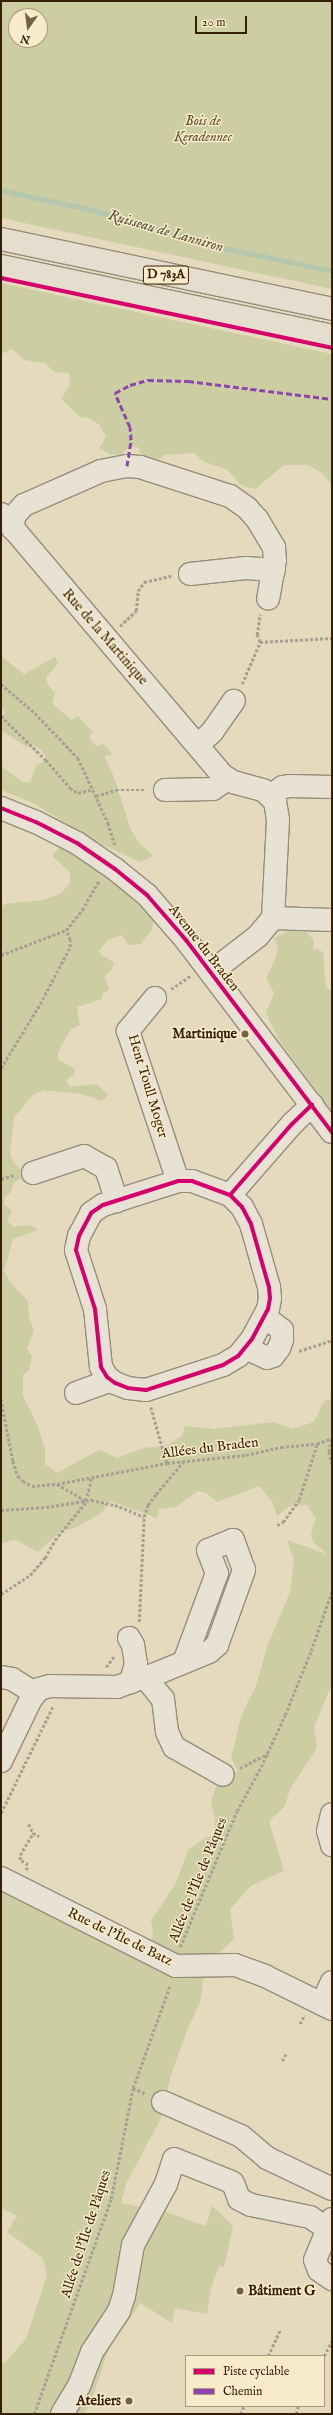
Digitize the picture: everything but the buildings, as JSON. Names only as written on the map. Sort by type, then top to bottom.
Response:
[{"type":"main road","name":"D 783A","points":[[1,239],[332,310]]},
{"type":"main road","name":"D 783A","points":[[1,266],[332,336]]},
{"type":"street","name":"Rue de la Martinique","points":[[228,780],[7,521],[24,505],[101,471],[127,466],[140,467],[214,490],[239,501],[257,519],[272,541],[275,553],[274,570],[268,598]]},
{"type":"street","points":[[190,574],[246,568],[274,570]]},
{"type":"street","points":[[198,746],[212,732],[234,701]]},
{"type":"street","points":[[158,790],[213,789],[228,780],[257,787],[271,795],[277,805],[278,820],[273,918],[258,936],[208,969]]},
{"type":"street","points":[[271,795],[283,787],[290,786],[332,787]]},
{"type":"street","name":"Avenue du Braden","points":[[1,808],[56,832],[96,855],[128,878],[166,914],[332,1132]]},
{"type":"street","points":[[273,918],[332,920]]},
{"type":"street","name":"Hent Toull Moger","points":[[156,998],[128,1031],[178,1181]]},
{"type":"street","points":[[230,1195],[292,1124],[312,1105]]},
{"type":"street","points":[[33,1173],[84,1156],[106,1168],[116,1201]]},
{"type":"street","points":[[178,1181],[192,1181],[230,1195],[246,1214],[265,1269],[270,1298],[265,1317],[245,1348],[223,1365],[146,1390],[128,1388],[111,1380],[101,1366],[95,1309],[76,1250],[79,1236],[91,1213],[103,1205],[178,1181]]},
{"type":"street","points":[[245,1348],[267,1358],[273,1356],[279,1348],[283,1334],[282,1330],[265,1317]]},
{"type":"street","points":[[76,1393],[111,1380]]},
{"type":"street","points":[[1,1761],[34,1693],[44,1687],[111,1688],[138,1680],[184,1662],[209,1652],[218,1642],[244,1570],[233,1540],[208,1550],[217,1573],[184,1662]]},
{"type":"street","points":[[129,1638],[133,1645],[138,1680],[163,1699],[167,1732],[174,1747],[223,1775]]},
{"type":"street","points":[[1,1677],[12,1679],[34,1693]]},
{"type":"street","points":[[332,1814],[328,1831],[332,1845]]},
{"type":"street","name":"Rue de l'Île de Batz","points":[[10,1882],[176,1966],[235,1965],[265,1976],[327,2006]]},
{"type":"street","points":[[327,2006],[332,1982]]},
{"type":"street","points":[[163,2102],[241,2136],[271,2160],[332,2189]]},
{"type":"street","points":[[62,2414],[79,2386],[92,2352],[119,2310],[124,2296],[133,2245],[166,2184],[174,2160],[229,2180],[233,2183],[239,2199],[251,2206],[310,2218],[330,2224],[315,2260],[319,2270],[332,2279]]},
{"type":"path","points":[[111,643],[113,632],[136,611],[138,591],[144,582],[190,574]]},
{"type":"path","points":[[234,701],[260,642],[257,635],[261,606],[268,598]]},
{"type":"path","points":[[260,642],[332,638]]},
{"type":"path","points":[[1,684],[35,713],[72,751],[84,768],[108,823],[115,846]]},
{"type":"path","points":[[1,716],[46,760],[70,788],[78,793],[93,788]]},
{"type":"path","points":[[96,796],[116,790],[158,790]]},
{"type":"path","points":[[1,955],[66,930],[82,910],[101,878]]},
{"type":"path","points":[[1,1068],[2,1062],[40,1004],[70,947],[70,940],[66,930]]},
{"type":"path","points":[[156,998],[208,969]]},
{"type":"path","points":[[279,1348],[296,1352],[332,1340]]},
{"type":"path","points":[[146,1390],[167,1463]]},
{"type":"path","points":[[277,1525],[283,1522],[299,1500],[317,1444]]},
{"type":"path","points":[[129,1638],[140,1619],[144,1517],[148,1505],[184,1461]]},
{"type":"path","points":[[1,1594],[30,1575],[86,1501],[91,1479]]},
{"type":"path","points":[[57,1484],[86,1501]]},
{"type":"path","points":[[1,1510],[46,1508],[91,1500],[115,1505],[144,1517]]},
{"type":"path","points":[[1,1813],[55,1700],[55,1686]]},
{"type":"path","points":[[223,1775],[268,1754]]},
{"type":"path","points":[[29,1824],[34,1833],[39,1836]]},
{"type":"path","points":[[10,1882],[28,1865],[20,1860],[20,1855],[34,1833]]},
{"type":"path","points":[[282,2062],[287,2052]]},
{"type":"path","points":[[268,2355],[280,2330]]},
{"type":"path","points":[[325,2355],[332,2341]]},
{"type":"green space","name":"Bois de Keradennec","points":[[1,1],[332,1],[332,289],[1,218]]},
{"type":"green space","points":[[1,283],[332,354],[332,485],[322,473],[308,465],[284,465],[255,489],[241,485],[228,470],[202,461],[195,453],[165,455],[149,465],[142,458],[138,447],[129,447],[121,455],[109,454],[99,448],[106,437],[100,425],[86,417],[81,418],[61,399],[70,385],[69,373],[54,372],[45,363],[25,360],[12,349],[1,354]]},
{"type":"green space","points":[[1,656],[24,674],[55,657],[58,663],[46,677],[48,685],[55,693],[52,703],[71,720],[78,716],[93,732],[89,737],[96,746],[104,744],[113,755],[104,756],[114,777],[131,830],[140,844],[154,856],[140,862],[95,841],[33,803],[1,790],[1,766],[23,782],[30,783],[36,766],[47,759],[42,751],[32,744],[26,747],[1,730],[1,717],[5,712],[1,708]]},
{"type":"green space","points":[[61,845],[80,854],[133,895],[154,919],[152,929],[141,944],[129,945],[122,935],[108,940],[99,951],[101,955],[114,962],[111,971],[105,976],[109,990],[103,993],[102,999],[77,1007],[80,1025],[71,1029],[58,1052],[58,1059],[75,1069],[74,1074],[66,1081],[70,1087],[97,1084],[108,1095],[102,1101],[82,1094],[44,1090],[33,1095],[14,1117],[10,1152],[12,1160],[26,1176],[14,1182],[10,1193],[5,1196],[4,1204],[12,1211],[7,1222],[14,1227],[30,1225],[38,1230],[13,1239],[4,1271],[10,1282],[28,1301],[29,1317],[34,1331],[27,1349],[32,1356],[29,1370],[23,1375],[23,1395],[38,1427],[45,1449],[45,1464],[57,1473],[99,1450],[117,1458],[144,1448],[168,1445],[182,1436],[185,1426],[214,1429],[274,1422],[292,1429],[314,1422],[324,1401],[332,1399],[332,1684],[314,1727],[317,1748],[290,1789],[285,1806],[269,1821],[284,1871],[252,1885],[230,1909],[234,1939],[221,1951],[207,1957],[200,2002],[186,2033],[171,2075],[160,2120],[126,2184],[121,2203],[148,2209],[167,2197],[166,2212],[206,2226],[212,2206],[233,2226],[224,2267],[219,2266],[211,2288],[207,2314],[175,2308],[172,2323],[140,2303],[127,2323],[111,2342],[90,2405],[84,2414],[1,2414],[1,2362],[5,2363],[26,2339],[47,2275],[43,2258],[7,2232],[17,2216],[1,2208],[1,1881],[150,1946],[153,1931],[151,1921],[176,1883],[188,1850],[207,1837],[214,1836],[215,1820],[211,1802],[217,1783],[221,1778],[238,1771],[231,1758],[241,1717],[257,1683],[267,1647],[290,1592],[294,1560],[287,1540],[327,1554],[313,1542],[311,1534],[316,1518],[307,1505],[290,1506],[277,1516],[272,1501],[259,1486],[217,1502],[206,1493],[198,1491],[176,1507],[159,1509],[159,1515],[156,1518],[111,1501],[103,1512],[77,1527],[60,1532],[38,1552],[16,1540],[1,1543],[1,907],[5,904],[43,900],[61,893],[70,883],[70,872],[52,856]]},
{"type":"green space","points":[[303,929],[314,940],[313,949],[320,950],[323,953],[326,987],[332,992],[332,1112],[279,1040],[266,1013],[274,993],[266,978],[275,959],[278,947],[274,938],[286,932]]},
{"type":"waterway","name":"Ruisseau de Lanniron","points":[[1,190],[92,210],[218,247],[332,271]]},
{"type":"marked path","points":[[127,466],[131,440],[130,427],[115,393],[130,385],[148,380],[188,381],[332,399]]},
{"type":"cycle path","points":[[1,278],[332,348]]},
{"type":"cycle path","points":[[1,808],[36,822],[77,843],[115,869],[147,895],[186,940],[332,1132]]},
{"type":"cycle path","points":[[230,1195],[242,1207],[251,1224],[269,1287],[270,1298],[268,1309],[252,1339],[238,1356],[223,1365],[146,1390],[128,1388],[115,1383],[107,1377],[101,1367],[95,1309],[76,1250],[79,1236],[91,1213],[103,1205],[178,1181],[192,1181],[230,1195],[292,1124],[312,1105]]},
{"type":"place","name":"Martinique","points":[[245,1034]]},
{"type":"place","name":"Bâtiment G","points":[[240,2291]]},
{"type":"place","name":"Ateliers","points":[[129,2401]]}]
